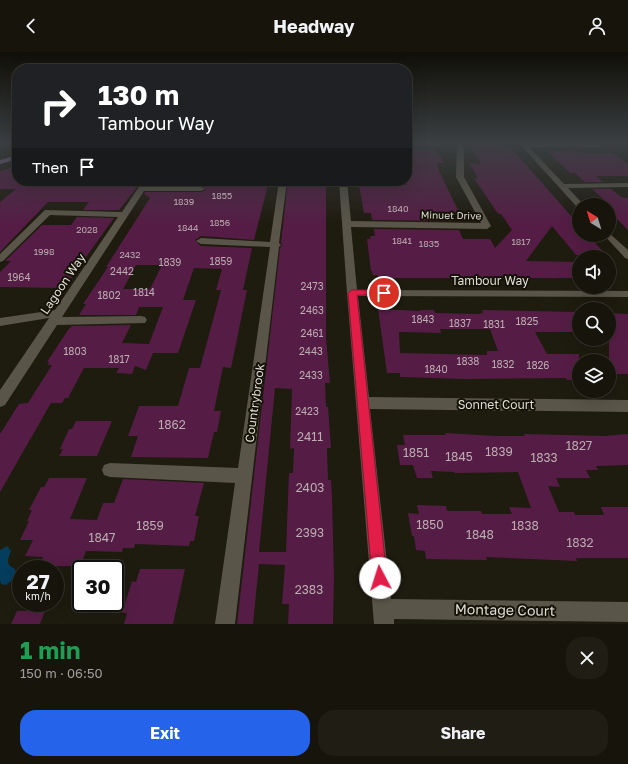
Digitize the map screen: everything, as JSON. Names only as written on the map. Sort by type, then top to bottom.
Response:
[{"type":"street","name":"Minuet Drive","points":[[348,224],[487,226],[460,177],[461,170]]},
{"type":"street","points":[[547,170],[573,198]]},
{"type":"street","points":[[562,186],[628,185]]},
{"type":"street","name":"Lagoon Way","points":[[0,401],[144,186]]},
{"type":"street","points":[[156,186],[201,190]]},
{"type":"street","name":"Countrybrook","points":[[225,624],[283,186]]},
{"type":"street","points":[[344,186],[352,293],[384,617]]},
{"type":"street","points":[[0,259],[48,212],[125,215]]},
{"type":"street","points":[[616,238],[627,240]]},
{"type":"street","points":[[202,241],[276,245]]},
{"type":"street","points":[[615,242],[628,256]]},
{"type":"street","name":"Tambour Way","points":[[352,293],[628,294]]},
{"type":"street","points":[[0,322],[56,317],[141,320]]},
{"type":"street","name":"Sonnet Court","points":[[364,403],[628,406]]},
{"type":"street","points":[[110,470],[245,476]]},
{"type":"street","name":"Montage Court","points":[[384,617],[628,612]]},
{"type":"water","points":[[7,546],[11,551],[8,561],[12,567],[12,580],[6,585],[1,584],[0,580],[0,550]]},
{"type":"building","points":[[12,170],[12,186],[138,186],[119,210],[83,210],[89,202],[48,202],[0,252],[0,202],[16,189],[0,189],[0,171]]},
{"type":"building","points":[[412,170],[439,170],[459,213],[452,215],[455,221],[372,220],[371,213],[364,213],[359,186],[412,186]]},
{"type":"building","points":[[473,170],[530,170],[572,217],[572,242],[594,242],[602,250],[572,250],[552,226],[526,261],[572,262],[572,278],[378,278],[378,275],[373,275],[371,271],[367,239],[371,239],[370,236],[375,236],[374,229],[459,230],[463,239],[490,239],[495,248],[512,230],[501,214],[496,211],[474,178],[478,178]]},
{"type":"building","points":[[567,170],[628,170],[628,176],[596,176],[603,182],[585,182],[575,173],[570,173]]},
{"type":"building","points":[[201,186],[268,186],[254,240],[201,236],[195,240],[201,246],[252,248],[243,290],[247,290],[231,368],[223,367],[214,411],[221,411],[217,432],[214,432],[208,458],[131,457],[138,436],[128,436],[139,406],[178,406],[189,368],[200,368],[221,290],[216,290],[222,269],[194,268],[183,300],[196,300],[178,353],[153,353],[146,370],[135,366],[132,374],[116,373],[119,368],[84,368],[68,398],[65,398],[62,403],[51,403],[0,492],[0,434],[19,404],[28,403],[52,365],[48,365],[49,362],[47,362],[72,326],[131,325],[122,343],[149,344],[163,307],[139,307],[136,315],[79,315],[86,304],[83,304],[108,267],[106,267],[150,198],[144,194],[145,192],[201,192],[206,190]],"holes":[[[136,265],[162,265],[150,289],[123,289]]]},
{"type":"building","points":[[287,186],[326,186],[326,338],[330,383],[325,383],[326,407],[328,407],[331,448],[327,448],[328,480],[331,480],[332,497],[334,577],[333,624],[288,624],[289,604],[282,604],[285,565],[259,564],[253,624],[237,624],[280,248],[282,245],[281,242]],"holes":[[[275,388],[292,389],[290,449],[294,448],[293,473],[289,473],[286,552],[259,552]]]},
{"type":"building","points":[[592,189],[611,189],[621,197],[628,198],[628,230],[616,218],[616,198],[602,198]]},
{"type":"building","points":[[77,217],[114,218],[64,288],[0,287],[0,272],[11,261],[5,261],[42,225],[71,225]]},
{"type":"building","points":[[378,309],[421,311],[420,310],[434,310],[435,313],[478,314],[483,313],[482,310],[572,312],[572,332],[535,332],[547,354],[572,354],[572,380],[567,380],[566,378],[467,379],[400,377],[400,373],[387,373]],"holes":[[[440,329],[490,329],[498,351],[487,351],[487,355],[400,353],[399,332],[441,333]]]},
{"type":"building","points":[[616,313],[628,314],[628,374],[616,374],[616,354],[609,354],[609,346],[616,346]]},
{"type":"building","points":[[76,421],[112,421],[97,456],[59,456],[63,449],[60,449],[69,429],[72,429]]},
{"type":"building","points":[[445,433],[496,436],[525,436],[524,434],[604,436],[628,434],[628,465],[596,466],[598,470],[586,470],[590,478],[556,478],[560,487],[548,486],[559,512],[574,512],[575,515],[604,515],[601,507],[628,507],[628,558],[576,558],[577,561],[486,557],[487,560],[426,559],[425,551],[416,550],[408,513],[419,514],[417,505],[446,506],[447,511],[481,511],[482,514],[512,514],[509,507],[531,508],[518,472],[455,473],[431,471],[433,478],[417,478],[413,465],[400,465],[397,445],[405,445],[403,435],[446,435]]},
{"type":"building","points":[[49,478],[87,478],[70,519],[97,520],[103,503],[114,503],[123,479],[204,483],[195,516],[199,516],[194,541],[190,541],[189,546],[135,544],[134,548],[123,548],[122,552],[86,551],[83,560],[72,560],[72,566],[64,566],[64,560],[42,560],[43,557],[25,556],[33,540],[20,540],[29,521],[27,521],[32,510],[29,510],[41,487],[44,487]]},
{"type":"building","points":[[140,569],[185,569],[173,624],[124,624],[127,613],[122,613],[124,612],[124,607],[132,581],[136,582]]},
{"type":"building","points":[[17,612],[45,612],[40,624],[11,624]]},
{"type":"route","points":[[380,578],[352,293],[384,293]]}]
